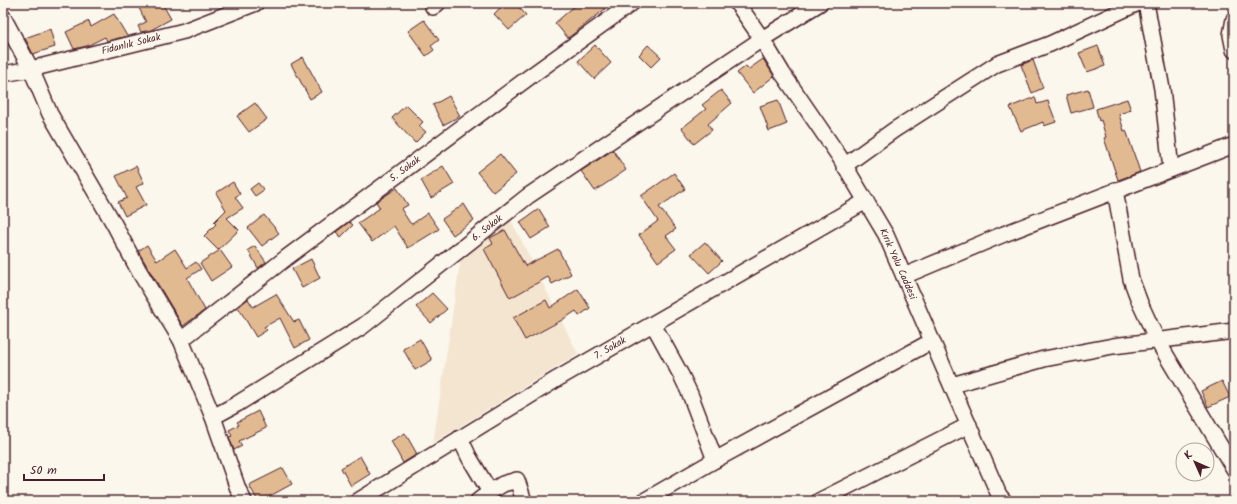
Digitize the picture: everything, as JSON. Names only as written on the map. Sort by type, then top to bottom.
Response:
[{"type":"street","name":"Fidanlık Sokak","points":[[3,74],[31,69],[184,31],[256,3]]},
{"type":"street","name":"5. Sokak","points":[[181,340],[286,258],[522,82],[632,3]]},
{"type":"street","name":"Kırık Yolu Caddesi","points":[[737,3],[844,166],[886,235],[969,425],[997,499]]},
{"type":"street","name":"6. Sokak","points":[[213,417],[237,404],[363,326],[528,196],[762,39],[820,3]]},
{"type":"street","points":[[844,166],[894,130],[997,64],[1050,44],[1138,3]]},
{"type":"street","points":[[1146,3],[1162,88],[1171,169]]},
{"type":"street","points":[[3,17],[31,69],[50,114],[160,307],[181,340],[213,417],[238,489],[244,501]]},
{"type":"street","points":[[1234,19],[1231,35],[1234,50]]},
{"type":"street","points":[[904,276],[1004,234],[1234,145]]},
{"type":"street","points":[[1115,190],[1131,279],[1140,303],[1157,340],[1234,469]]},
{"type":"street","name":"7. Sokak","points":[[358,501],[557,379],[866,201]]},
{"type":"street","points":[[653,324],[687,387],[715,460]]},
{"type":"street","points":[[952,385],[1044,360],[1113,346],[1234,331]]},
{"type":"street","points":[[644,501],[715,460],[932,341]]},
{"type":"street","points":[[819,501],[969,425]]},
{"type":"street","points":[[460,438],[484,497],[503,484],[517,480],[524,501]]},
{"type":"shaded area","points":[[511,220],[578,354],[433,443],[461,257]]},
{"type":"building","points":[[144,3],[162,3],[171,19],[151,30],[141,32],[138,26],[146,22],[138,6]]},
{"type":"building","points":[[505,3],[515,3],[526,15],[509,30],[494,14]]},
{"type":"building","points":[[578,3],[600,3],[605,9],[568,38],[555,23]]},
{"type":"building","points":[[114,14],[127,36],[107,41],[105,37],[87,46],[74,49],[66,32],[89,21],[91,27]]},
{"type":"building","points":[[424,20],[439,40],[431,46],[434,50],[426,56],[408,31]]},
{"type":"building","points":[[50,29],[55,47],[33,54],[25,38]]},
{"type":"building","points":[[595,45],[611,63],[594,79],[578,61]]},
{"type":"building","points":[[648,45],[661,57],[651,67],[639,55]]},
{"type":"building","points":[[1098,46],[1105,66],[1087,72],[1079,53]]},
{"type":"building","points":[[303,57],[322,92],[310,99],[291,64]]},
{"type":"building","points":[[763,59],[774,76],[753,93],[737,73],[746,66],[749,69]]},
{"type":"building","points":[[1033,60],[1043,88],[1032,93],[1021,65]]},
{"type":"building","points":[[1088,89],[1093,107],[1071,113],[1066,95]]},
{"type":"building","points":[[721,90],[732,103],[708,124],[712,130],[694,144],[682,128],[706,109],[702,105]]},
{"type":"building","points":[[449,96],[460,116],[443,125],[433,105]]},
{"type":"building","points":[[1035,97],[1037,104],[1048,101],[1056,122],[1044,126],[1043,122],[1021,131],[1010,107]]},
{"type":"building","points":[[1127,99],[1131,110],[1119,114],[1140,172],[1118,180],[1104,138],[1106,137],[1101,120],[1099,121],[1096,109]]},
{"type":"building","points":[[778,100],[787,124],[769,131],[760,106]]},
{"type":"building","points":[[255,103],[267,119],[249,132],[237,116]]},
{"type":"building","points":[[406,105],[423,122],[419,126],[426,132],[415,143],[392,118]]},
{"type":"building","points":[[613,150],[626,170],[595,191],[581,171]]},
{"type":"building","points":[[500,154],[516,174],[493,192],[477,172]]},
{"type":"building","points":[[136,166],[144,183],[136,187],[146,205],[125,216],[118,202],[127,198],[116,176]]},
{"type":"building","points":[[443,166],[454,184],[431,198],[421,180]]},
{"type":"building","points":[[674,173],[685,189],[659,207],[676,229],[666,236],[676,249],[658,262],[639,235],[658,221],[641,196]]},
{"type":"building","points":[[233,182],[240,194],[235,197],[243,208],[227,218],[239,230],[218,250],[204,236],[216,224],[214,222],[226,210],[216,193]]},
{"type":"building","points":[[258,183],[264,190],[255,196],[250,189]]},
{"type":"building","points":[[397,188],[408,205],[401,209],[410,223],[412,224],[428,213],[439,229],[408,248],[394,226],[372,242],[358,223],[380,208],[376,202]]},
{"type":"building","points":[[464,204],[474,220],[453,235],[442,219]]},
{"type":"building","points":[[539,209],[550,227],[531,239],[520,222]]},
{"type":"building","points":[[264,215],[279,233],[262,246],[248,228]]},
{"type":"building","points":[[349,222],[353,225],[341,237],[336,232]]},
{"type":"building","points":[[505,230],[525,266],[558,249],[571,274],[552,284],[548,277],[510,298],[484,249],[493,244],[490,238]]},
{"type":"building","points":[[705,242],[722,261],[709,273],[691,254]]},
{"type":"building","points":[[147,245],[157,261],[175,249],[187,268],[196,262],[201,269],[187,278],[205,310],[183,326],[138,251]]},
{"type":"building","points":[[255,246],[266,262],[258,268],[248,250]]},
{"type":"building","points":[[220,250],[232,267],[211,281],[200,263]]},
{"type":"building","points":[[311,259],[320,278],[302,288],[292,269]]},
{"type":"building","points":[[578,289],[590,308],[579,316],[576,311],[525,340],[513,318],[546,300],[550,308]]},
{"type":"building","points":[[432,293],[447,309],[431,323],[416,307]]},
{"type":"building","points":[[276,294],[294,322],[299,320],[309,340],[295,348],[280,318],[264,327],[267,330],[256,337],[238,307],[248,299],[253,307]]},
{"type":"building","points":[[420,339],[432,360],[415,370],[403,349]]},
{"type":"building","points":[[1222,381],[1230,397],[1208,407],[1201,391]]},
{"type":"building","points":[[258,411],[266,428],[239,441],[242,446],[234,450],[229,437],[232,436],[229,430],[239,425],[237,422]]},
{"type":"building","points":[[405,433],[417,454],[403,463],[391,441]]},
{"type":"building","points":[[360,456],[370,474],[351,486],[341,468]]},
{"type":"building","points":[[283,468],[292,484],[270,496],[273,501],[258,501],[249,485]]}]
